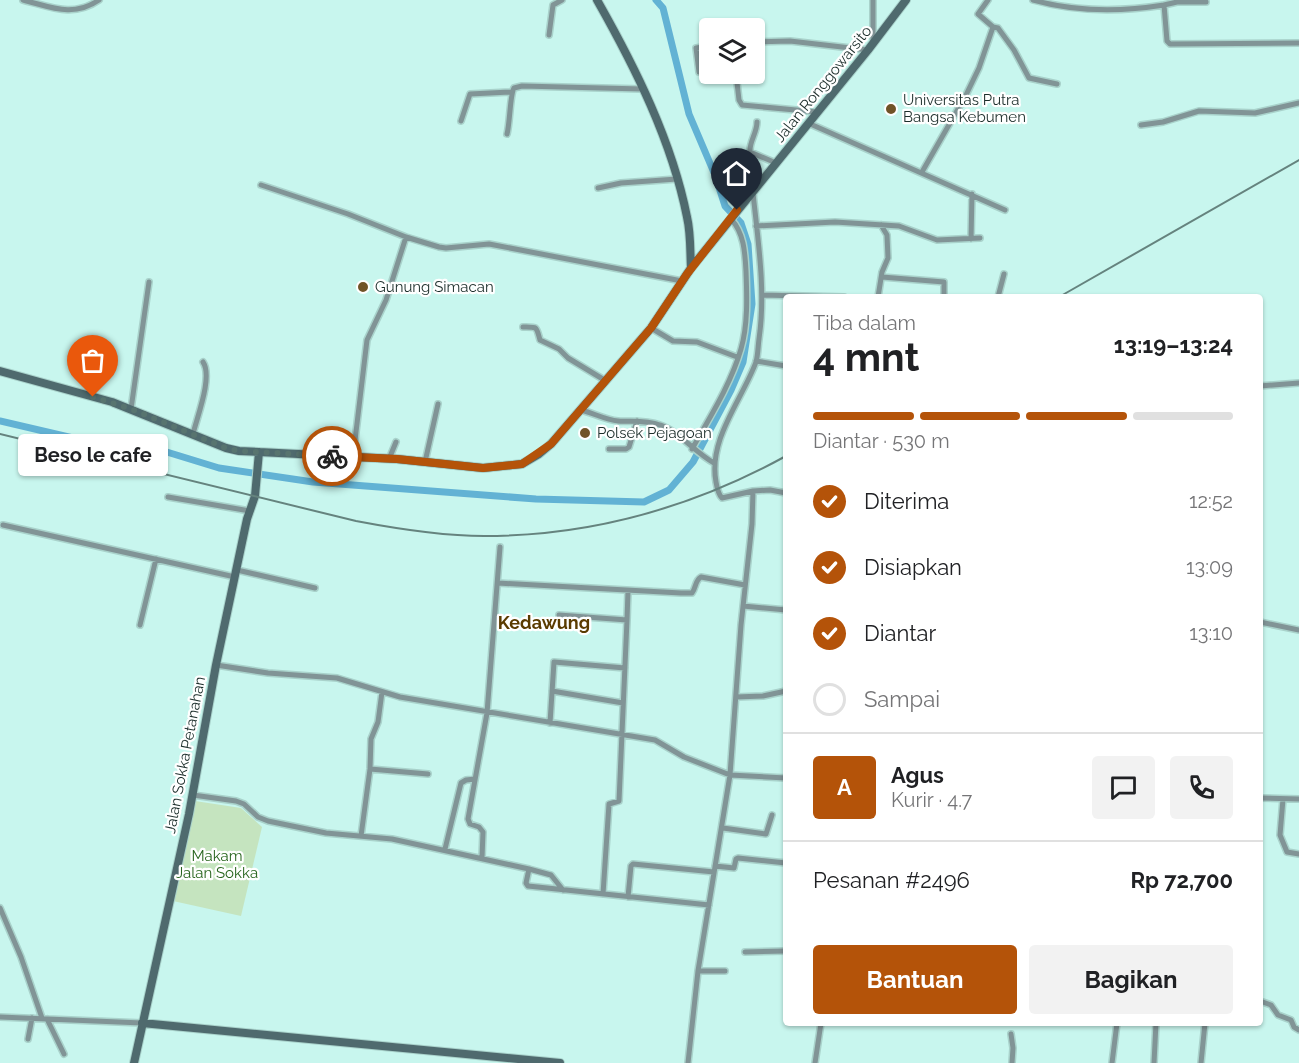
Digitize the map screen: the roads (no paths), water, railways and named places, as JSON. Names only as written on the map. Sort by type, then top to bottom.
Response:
[{"type":"main road","points":[[597,0],[615,29],[663,135],[688,220],[691,268]]},
{"type":"main road","name":"Jalan Ronggowarsito","points":[[0,371],[131,409],[226,448],[483,468],[522,464],[551,444],[651,328],[691,268],[906,0]]},
{"type":"main road","points":[[690,248],[702,256]]},
{"type":"main road","name":"Jalan Sokka Petanahan","points":[[134,1063],[193,795],[216,665],[255,496],[259,452]]},
{"type":"main road","points":[[142,1023],[560,1063]]},
{"type":"street","points":[[23,0],[71,11],[99,0]]},
{"type":"street","points":[[549,35],[553,5],[562,0]]},
{"type":"street","points":[[765,42],[870,47],[873,0]]},
{"type":"street","points":[[987,0],[978,14],[993,27],[998,28],[1014,50],[1029,78],[1057,84]]},
{"type":"street","points":[[1033,0],[1083,10],[1140,8],[1177,2],[1206,2]]},
{"type":"street","points":[[1140,0],[1140,8]]},
{"type":"street","points":[[1164,5],[1167,42],[1170,44],[1299,43]]},
{"type":"street","points":[[922,172],[966,95],[979,68],[993,27]]},
{"type":"street","points":[[699,48],[696,48],[699,72]]},
{"type":"street","points":[[737,84],[742,105],[817,112]]},
{"type":"street","points":[[461,121],[470,94],[511,92],[514,88],[522,86],[642,89]]},
{"type":"street","points":[[507,134],[512,110],[511,92]]},
{"type":"street","points":[[1141,125],[1163,122],[1199,111],[1255,113],[1299,103]]},
{"type":"street","points":[[757,122],[750,152],[776,164]]},
{"type":"street","points":[[808,123],[1005,210]]},
{"type":"street","points":[[598,188],[621,183],[677,179]]},
{"type":"street","points":[[261,184],[406,237],[446,248],[473,244],[499,246],[682,281]]},
{"type":"street","points":[[753,192],[762,295],[756,361],[733,409],[714,463],[714,474],[720,497],[727,498],[753,491],[770,490],[783,492]]},
{"type":"street","points":[[971,239],[972,195]]},
{"type":"street","points":[[693,449],[722,395],[744,335],[747,291],[745,255],[742,237],[731,218]]},
{"type":"street","points":[[756,226],[827,222],[903,227],[937,240],[980,238]]},
{"type":"street","points":[[879,294],[888,258],[887,235],[881,225]]},
{"type":"street","points":[[353,457],[367,340],[386,300],[406,237]]},
{"type":"street","points":[[999,294],[1004,274]]},
{"type":"street","points":[[882,277],[944,282],[944,294]]},
{"type":"street","points":[[131,409],[148,282]]},
{"type":"street","points":[[762,295],[783,296]]},
{"type":"street","points":[[523,327],[536,328],[540,340],[559,349],[568,358],[606,381]]},
{"type":"street","points":[[651,328],[673,341],[697,342],[737,357]]},
{"type":"street","points":[[756,361],[783,366]]},
{"type":"street","points":[[193,434],[206,383],[207,373],[203,362]]},
{"type":"street","points":[[1263,386],[1299,383]]},
{"type":"street","points":[[425,462],[438,404]]},
{"type":"street","points":[[581,410],[618,421],[638,421],[660,425],[669,429],[714,463]]},
{"type":"street","points":[[609,450],[629,447],[638,421]]},
{"type":"street","points":[[389,459],[396,442]]},
{"type":"street","points":[[688,1063],[698,971],[730,775],[753,491]]},
{"type":"street","points":[[168,497],[250,511]]},
{"type":"street","points":[[3,525],[156,559],[315,588]]},
{"type":"street","points":[[482,858],[483,832],[470,824],[468,819],[487,712],[500,547]]},
{"type":"street","points":[[140,625],[156,559]]},
{"type":"street","points":[[498,583],[628,591],[692,592],[701,578],[745,585]]},
{"type":"street","points":[[603,894],[609,804],[619,801],[628,591]]},
{"type":"street","points":[[743,606],[783,610]]},
{"type":"street","points":[[559,615],[627,620]]},
{"type":"street","points":[[1263,623],[1299,630]]},
{"type":"street","points":[[550,723],[554,662],[625,668]]},
{"type":"street","points":[[216,665],[268,673],[337,678],[400,697],[657,741],[684,757],[730,775],[783,778]]},
{"type":"street","points":[[552,691],[623,703]]},
{"type":"street","points":[[361,836],[370,769],[371,739],[378,722],[382,692]]},
{"type":"street","points":[[736,697],[766,696],[783,692]]},
{"type":"street","points":[[370,769],[428,774]]},
{"type":"street","points":[[445,849],[461,783],[475,779]]},
{"type":"street","points":[[193,795],[236,801],[244,804],[258,817],[268,821],[326,833],[392,838],[529,869],[551,875],[563,890]]},
{"type":"street","points":[[1263,798],[1299,800]]},
{"type":"street","points":[[1283,799],[1280,835],[1287,852],[1299,854]]},
{"type":"street","points":[[723,828],[766,834],[772,815]]},
{"type":"street","points":[[628,897],[633,864],[715,869],[734,868],[738,858],[783,863]]},
{"type":"street","points":[[529,869],[526,883],[528,886],[709,905]]},
{"type":"street","points":[[0,908],[44,1018],[64,1054]]},
{"type":"street","points":[[745,952],[783,951]]},
{"type":"street","points":[[698,971],[725,972]]},
{"type":"street","points":[[1263,1002],[1271,1005],[1278,1015],[1291,1020],[1294,1027],[1299,1030]]},
{"type":"street","points":[[0,1017],[142,1023]]},
{"type":"street","points":[[28,1039],[32,1018]]},
{"type":"street","points":[[815,1063],[821,1026]]},
{"type":"street","points":[[1112,1063],[1118,1026]]},
{"type":"street","points":[[1154,1063],[1156,1026]]},
{"type":"street","points":[[1201,1063],[1205,1026]]},
{"type":"street","points":[[1011,1035],[1012,1063]]},
{"type":"waterway","points":[[0,421],[133,452],[157,449],[219,468],[313,482],[536,499],[644,502],[669,490],[693,462],[731,390],[743,362],[752,304],[748,244],[741,223],[725,206],[715,175],[689,114],[663,8],[656,0]]},
{"type":"railway","points":[[1064,294],[1299,160]]},
{"type":"railway","points":[[0,434],[356,521],[420,532],[468,536],[524,535],[563,531],[640,515],[715,490],[783,458]]},
{"type":"place","name":"Universitas Putra Bangsa Kebumen","points":[[891,109]]},
{"type":"place","name":"Gunung Simacan","points":[[363,287]]},
{"type":"place","name":"Beso le cafe","points":[[93,397]]},
{"type":"place","name":"Polsek Pejagoan","points":[[585,433]]},
{"type":"district","name":"Kedawung","points":[[544,623]]},
{"type":"park label","name":"Makam Jalan Sokka","points":[[217,864]]}]
